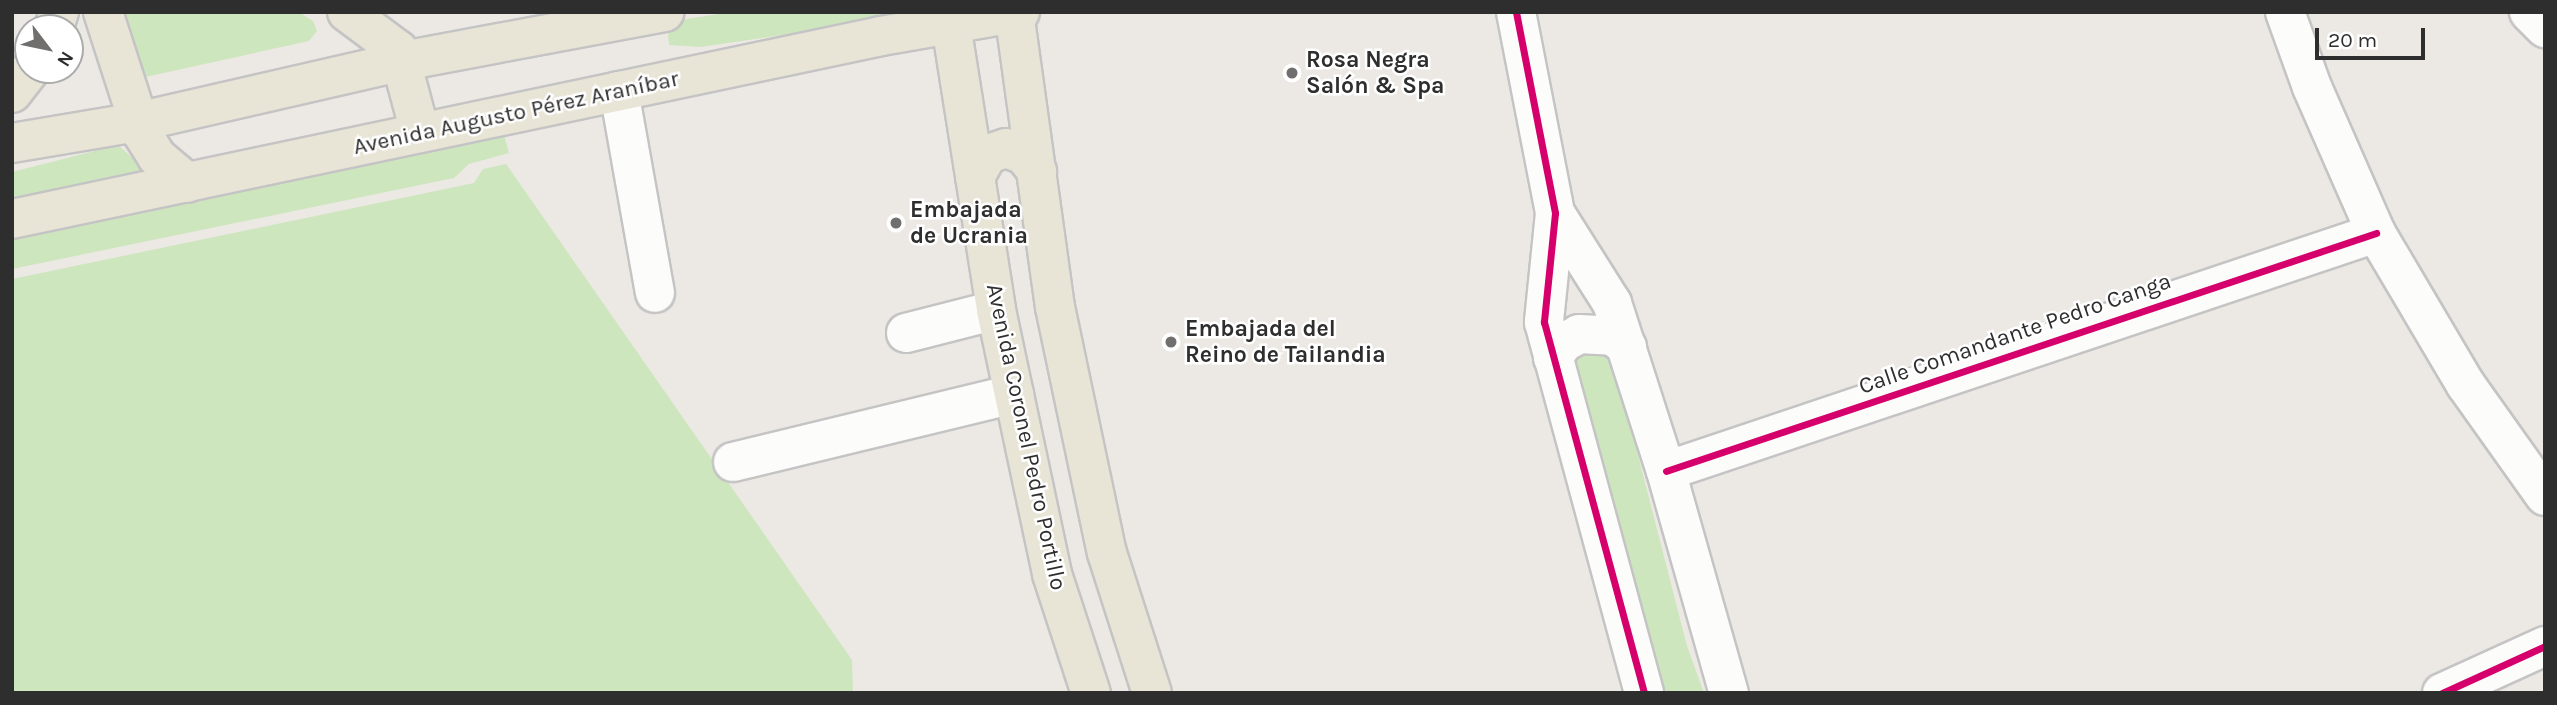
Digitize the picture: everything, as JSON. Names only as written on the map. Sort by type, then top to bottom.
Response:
[{"type":"main road","points":[[103,12],[137,122],[157,157],[188,183]]},
{"type":"main road","points":[[347,12],[383,36],[403,61],[420,132]]},
{"type":"main road","points":[[12,143],[137,122],[403,61],[664,12]]},
{"type":"main road","points":[[1016,13],[1055,307],[1107,553],[1152,693]]},
{"type":"main road","name":"Avenida Augusto Pérez Araníbar","points":[[12,219],[881,36],[949,19],[1016,13]]},
{"type":"main road","name":"Avenida Coronel Pedro Portillo","points":[[949,19],[996,310],[1052,573],[1091,693]]},
{"type":"main road","points":[[975,177],[988,154],[1006,148],[1024,155],[1037,171]]},
{"type":"street","points":[[1516,12],[1555,214],[1544,321],[1644,693]]},
{"type":"street","points":[[2285,12],[2312,87],[2376,233],[2466,385],[2545,496]]},
{"type":"street","points":[[2529,12],[2545,28]]},
{"type":"street","points":[[619,91],[654,293]]},
{"type":"street","points":[[1555,214],[1598,276],[1627,346],[1666,471],[1729,693]]},
{"type":"street","name":"Calle Comandante Pedro Canga","points":[[1666,471],[2376,233]]},
{"type":"street","points":[[906,333],[996,310]]},
{"type":"street","points":[[1553,358],[1563,343],[1587,333],[1613,336],[1627,346]]},
{"type":"street","points":[[733,462],[1014,394]]},
{"type":"street","points":[[2442,693],[2545,646]]},
{"type":"green space","points":[[119,12],[299,12],[313,21],[317,31],[309,41],[141,78]]},
{"type":"green space","points":[[732,12],[891,12],[892,19],[700,47],[669,45],[667,22]]},
{"type":"green space","points":[[504,135],[509,153],[469,164],[454,178],[12,269],[12,231]]},
{"type":"green space","points":[[118,145],[146,170],[12,198],[12,172]]},
{"type":"green space","points":[[506,164],[852,660],[853,693],[12,693],[12,279],[474,183],[483,169]]},
{"type":"green space","points":[[1582,344],[1611,350],[1687,646],[1704,693],[1658,693],[1571,359]]},
{"type":"cycle path","points":[[1516,12],[1555,213],[1544,322],[1644,693]]},
{"type":"cycle path","points":[[1666,471],[2376,233]]},
{"type":"cycle path","points":[[2442,693],[2545,646]]},
{"type":"place","name":"Rosa Negra Salón & Spa","points":[[1292,73]]},
{"type":"place","name":"Embajada de Ucrania","points":[[896,223]]},
{"type":"place","name":"Embajada del Reino de Tailandia","points":[[1171,342]]}]
